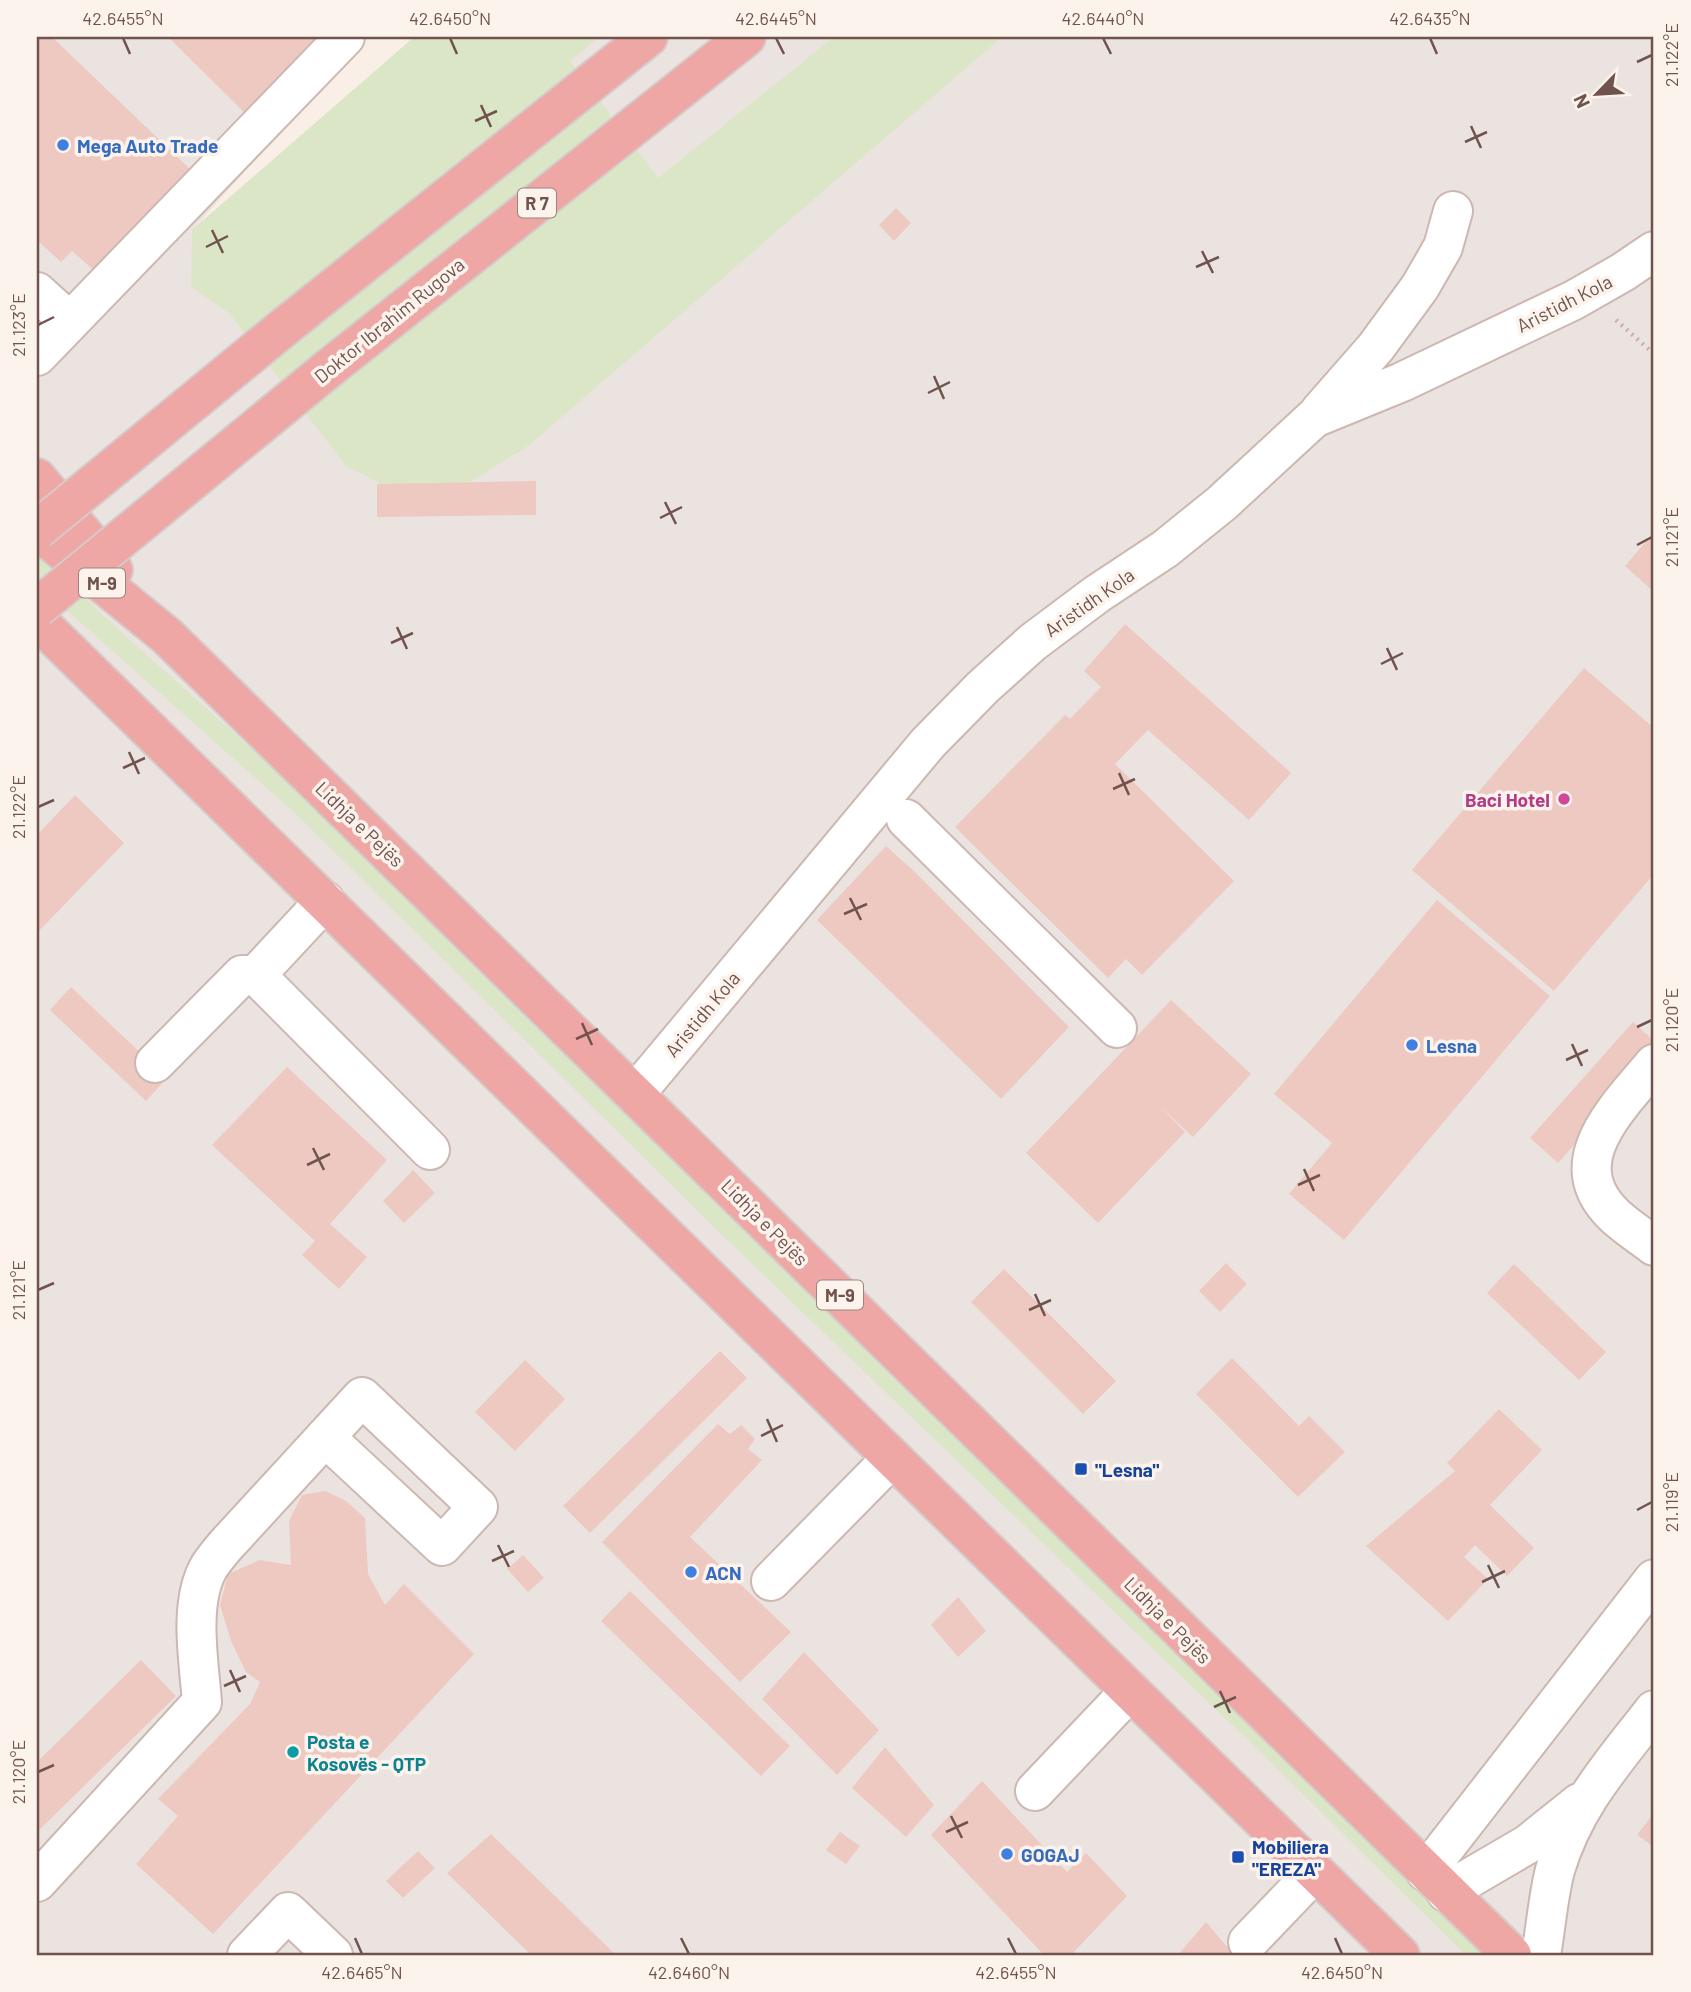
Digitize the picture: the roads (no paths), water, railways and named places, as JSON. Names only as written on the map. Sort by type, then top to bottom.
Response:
[{"type":"highway","points":[[37,530],[283,328],[648,37]]},
{"type":"highway","name":"Doktor Ibrahim Rugova","points":[[37,608],[328,369],[746,37]]},
{"type":"highway","points":[[37,478],[167,636]]},
{"type":"highway","name":"Lidhja e Pejës","points":[[37,530],[167,636],[1512,1955]]},
{"type":"highway","points":[[37,620],[1400,1955]]},
{"type":"street","points":[[37,356],[345,37]]},
{"type":"street","points":[[1314,418],[1376,347],[1420,287],[1443,247],[1453,211]]},
{"type":"street","name":"Aristidh Kola","points":[[635,1094],[928,743],[983,687],[1033,642],[1097,594],[1165,549],[1222,503],[1314,418],[1402,382],[1586,293],[1654,251]]},
{"type":"street","points":[[37,292],[70,322]]},
{"type":"street","points":[[906,819],[1117,1028]]},
{"type":"street","points":[[256,975],[326,901]]},
{"type":"street","points":[[155,1063],[242,975],[256,975],[430,1150]]},
{"type":"street","points":[[1654,1064],[1603,1127],[1591,1156],[1592,1172],[1605,1205],[1616,1217],[1654,1246]]},
{"type":"street","points":[[37,1882],[202,1702],[196,1631],[200,1594],[208,1568],[325,1437]]},
{"type":"street","points":[[771,1581],[892,1458]]},
{"type":"street","points":[[1436,1882],[1654,1579]]},
{"type":"street","points":[[1035,1791],[1130,1691]]},
{"type":"street","points":[[1541,1955],[1555,1873],[1565,1842],[1588,1795],[1654,1710]]},
{"type":"street","points":[[1436,1882],[1528,1844],[1588,1795]]},
{"type":"street","points":[[1248,1942],[1315,1872]]},
{"type":"street","points":[[247,1955],[288,1912],[333,1955]]},
{"type":"place","name":"Mega Auto Trade","points":[[63,145]]},
{"type":"place","name":"Baci Hotel","points":[[1564,799]]},
{"type":"place","name":"Lesna","points":[[1412,1045]]},
{"type":"place","name":"\"Lesna\"","points":[[1081,1469]]},
{"type":"place","name":"ACN","points":[[691,1572]]},
{"type":"place","name":"Posta e Kosovës - QTP","points":[[293,1752]]},
{"type":"place","name":"GOGAJ","points":[[1007,1854]]},
{"type":"place","name":"Mobiliera \"EREZA\"","points":[[1238,1857]]}]
